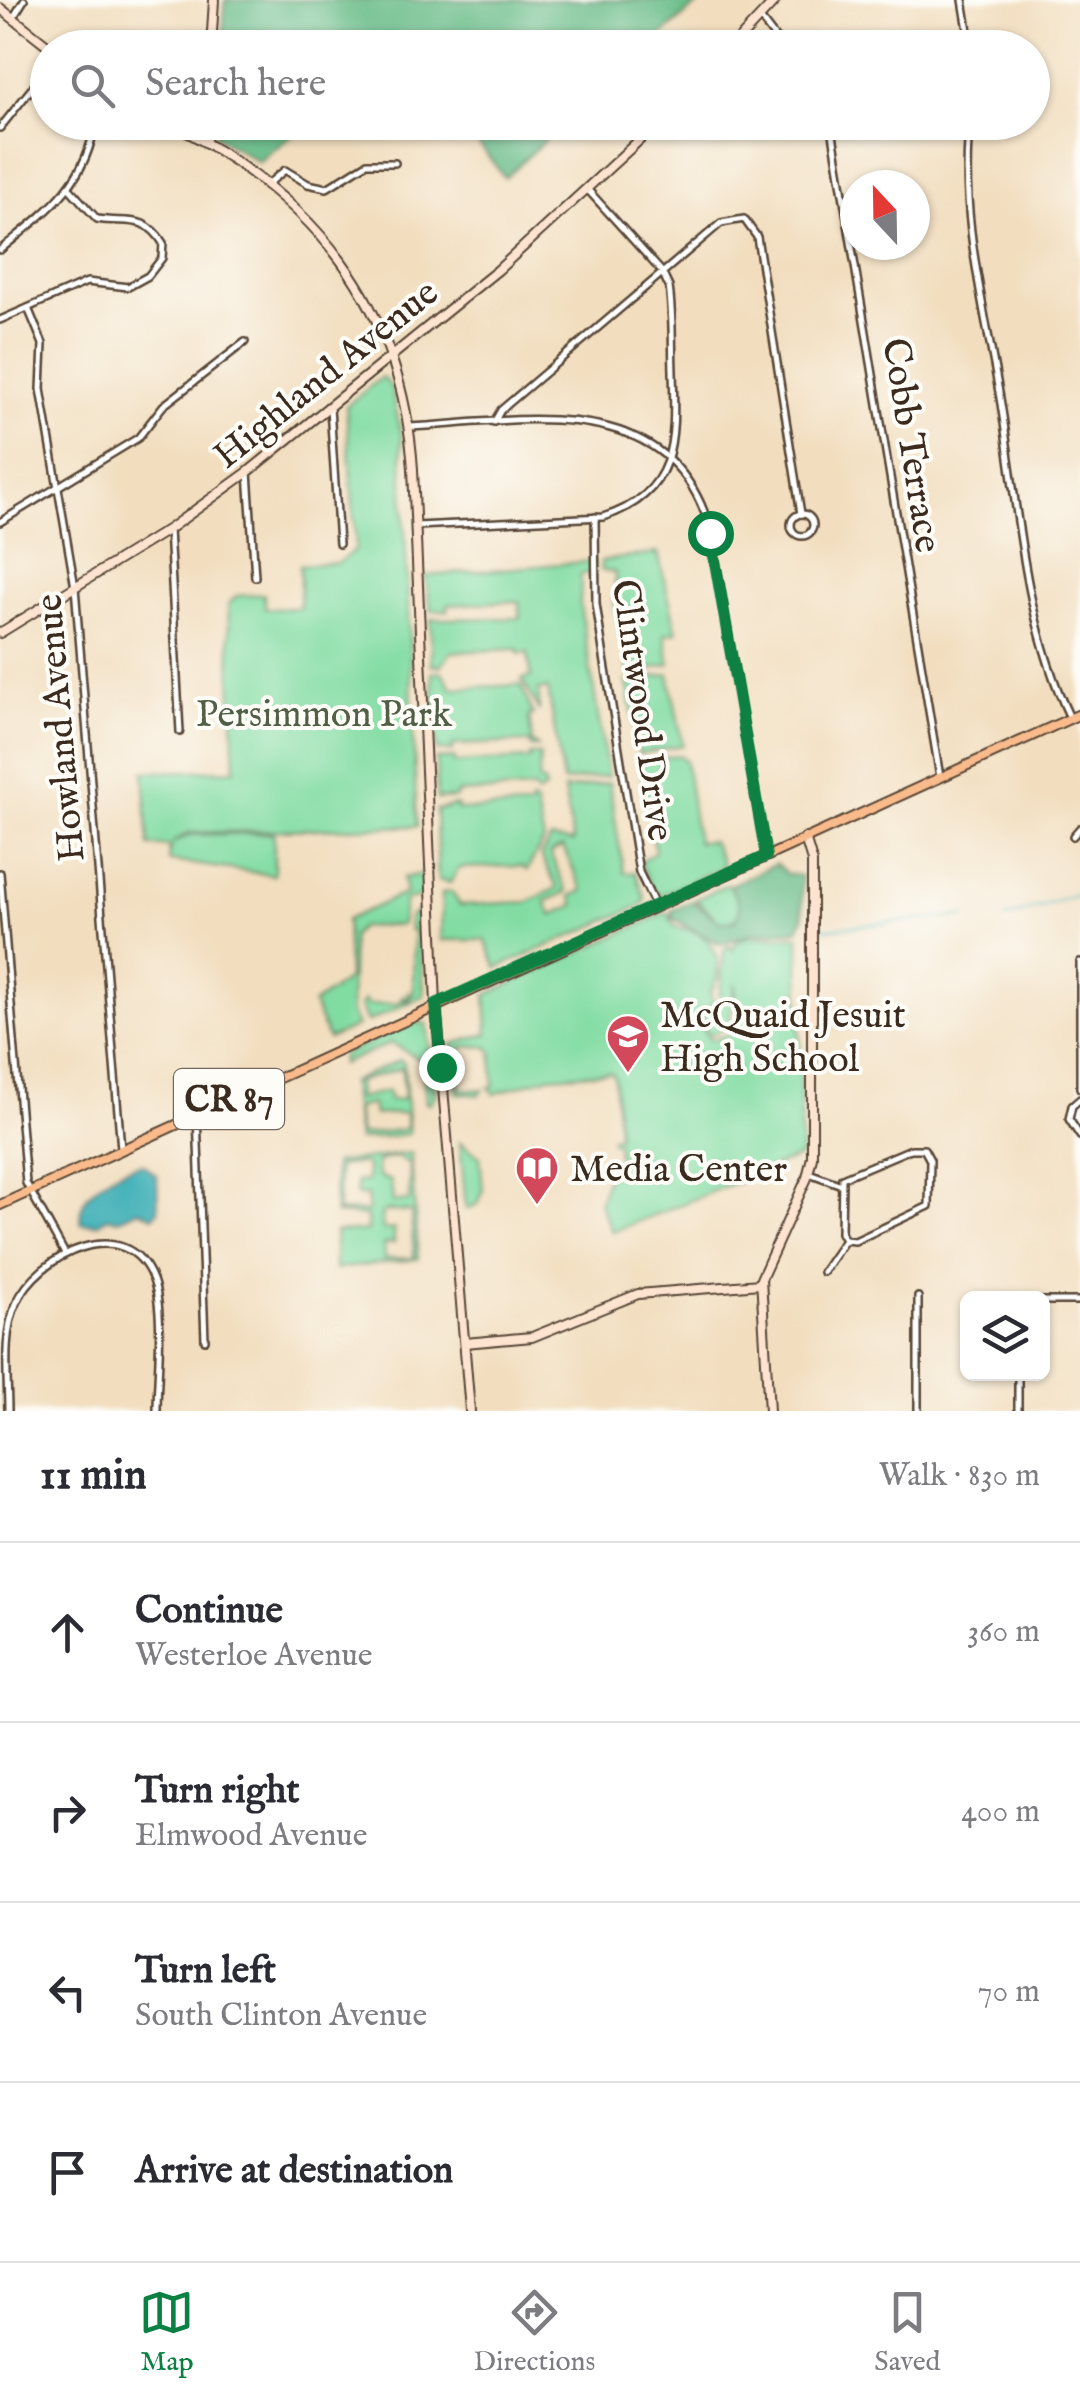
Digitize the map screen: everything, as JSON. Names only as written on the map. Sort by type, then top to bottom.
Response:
[{"type":"main road","name":"CR 87","points":[[0,1205],[1075,716]]},
{"type":"street","points":[[13,18],[24,0]]},
{"type":"street","points":[[212,30],[214,0]]},
{"type":"street","points":[[748,30],[776,0]]},
{"type":"street","points":[[963,0],[968,30]]},
{"type":"street","points":[[0,8],[30,31]]},
{"type":"street","points":[[760,18],[769,30]]},
{"type":"street","points":[[0,125],[30,90]]},
{"type":"street","points":[[0,250],[70,189],[85,164],[91,140]]},
{"type":"street","points":[[202,140],[268,184],[352,273],[391,354],[410,427],[436,1004],[470,1411]]},
{"type":"street","name":"Highland Avenue","points":[[0,632],[169,530],[248,472],[498,270],[640,140]]},
{"type":"street","name":"Cobb Terrace","points":[[834,140],[940,776]]},
{"type":"street","points":[[969,140],[967,193],[1033,597],[1047,664],[1075,716]]},
{"type":"street","points":[[268,184],[285,170],[308,184],[332,187],[368,163],[396,164]]},
{"type":"street","points":[[0,320],[88,282],[128,287],[148,276],[164,252],[160,237],[139,219],[97,219],[70,189]]},
{"type":"street","points":[[416,526],[595,517],[631,504],[662,475],[670,460],[675,438],[671,310],[662,272],[588,190]]},
{"type":"street","points":[[494,422],[501,410],[724,221],[744,220],[754,229],[801,514],[791,528],[805,536],[812,532],[813,521],[801,514]]},
{"type":"street","name":"Howland Avenue","points":[[28,308],[43,344],[40,389],[75,587],[120,1149]]},
{"type":"street","points":[[0,522],[138,438],[163,406],[245,342]]},
{"type":"street","points":[[330,408],[339,544]]},
{"type":"street","points":[[410,427],[590,420],[633,436],[670,460],[697,497],[710,533],[766,856]]},
{"type":"street","points":[[248,472],[255,578]]},
{"type":"street","name":"Clintwood Drive","points":[[595,517],[596,604],[604,657],[639,872],[655,906]]},
{"type":"street","points":[[169,530],[180,732]]},
{"type":"street","points":[[1073,836],[1080,828]]},
{"type":"street","points":[[769,1411],[760,1284],[809,1173],[812,861],[805,838]]},
{"type":"street","points":[[0,873],[29,1192],[64,1252]]},
{"type":"street","points":[[1080,962],[1080,1088]]},
{"type":"street","points":[[1080,1099],[1072,1106],[1069,1119],[1080,1136]]},
{"type":"street","points":[[196,1114],[206,1340]]},
{"type":"street","points":[[823,1272],[846,1240],[839,1184],[847,1175],[922,1148],[929,1155],[931,1198],[926,1210],[855,1241],[846,1240]]},
{"type":"street","points":[[809,1173],[839,1184]]},
{"type":"street","points":[[8,1411],[8,1340],[13,1310],[33,1277],[64,1252],[116,1247],[133,1255],[149,1272],[156,1297],[158,1411]]},
{"type":"street","points":[[465,1342],[538,1336],[638,1294],[760,1284]]},
{"type":"street","points":[[918,1297],[918,1411]]},
{"type":"street","points":[[1050,1302],[1080,1301]]},
{"type":"street","points":[[1018,1381],[1018,1411]]},
{"type":"green space","points":[[225,0],[703,0],[668,30],[223,30]]},
{"type":"green space","points":[[222,140],[286,140],[258,162]]},
{"type":"green space","points":[[475,140],[545,140],[505,178]]},
{"type":"green space","name":"Persimmon Park","points":[[382,377],[391,387],[401,432],[417,826],[187,833],[172,843],[189,835],[274,833],[274,875],[169,861],[170,846],[149,846],[144,772],[235,770],[228,604],[237,596],[264,594],[265,609],[300,608],[300,565],[338,563],[356,549],[346,406]]},
{"type":"green space","points":[[658,553],[677,632],[665,634],[670,664],[629,674],[615,605],[615,572],[601,570],[601,561]]},
{"type":"green space","points":[[593,561],[594,572],[581,574],[580,605],[608,776],[563,782],[548,689],[539,690],[539,711],[522,679],[531,677],[528,653],[519,654],[518,649],[451,652],[441,666],[431,665],[431,619],[520,618],[519,601],[448,605],[448,610],[431,611],[425,576]]},
{"type":"green space","points":[[442,672],[452,688],[521,685],[533,715],[529,716],[532,742],[538,747],[531,747],[529,742],[453,745],[453,751],[437,751],[432,673]]},
{"type":"green space","points":[[669,674],[683,745],[639,754],[627,681]]},
{"type":"green space","points":[[530,755],[540,755],[539,782],[544,782],[545,789],[537,794],[534,789],[457,793],[456,798],[437,799],[436,759],[454,758],[455,763],[530,759]]},
{"type":"green space","points":[[679,755],[685,760],[697,842],[712,841],[723,866],[662,895],[653,890],[640,862],[655,852],[640,761]]},
{"type":"green space","points":[[609,783],[624,873],[635,872],[645,899],[642,905],[497,968],[485,940],[441,940],[442,893],[452,892],[460,905],[528,902],[557,888],[541,855],[551,839],[573,842],[564,790]],"holes":[[[563,847],[583,891],[571,896],[575,905],[552,915],[546,901],[567,892],[550,853]]]},
{"type":"green space","points":[[535,802],[544,840],[527,870],[521,866],[459,868],[450,883],[438,880],[436,810],[457,805],[458,810],[530,807]]},
{"type":"green space","points":[[776,864],[787,874],[801,876],[803,918],[798,930],[751,934],[720,944],[672,918],[672,910],[693,901],[720,922],[734,921],[739,905],[730,885]]},
{"type":"green space","points":[[423,874],[422,897],[405,900],[401,925],[361,927],[352,935],[350,1011],[357,1026],[328,1039],[313,1004],[348,979],[346,920],[406,893],[403,878]]},
{"type":"green space","points":[[728,884],[739,896],[739,914],[731,922],[720,922],[696,899]]},
{"type":"green space","points":[[419,910],[424,996],[367,1022],[360,1006],[364,1000],[367,1005],[399,1003],[404,995],[408,997],[403,1002],[411,999],[408,992],[413,994],[414,931],[410,930],[409,918]]},
{"type":"green space","name":"McQuaid Jesuit High School","points":[[667,912],[675,927],[699,934],[714,949],[718,969],[710,993],[714,1003],[700,1010],[697,1018],[710,1040],[728,1035],[739,1021],[735,983],[729,1027],[709,1035],[701,1019],[719,1002],[724,950],[728,945],[733,950],[736,942],[747,937],[799,936],[801,1156],[612,1232],[599,1202],[608,1174],[619,1172],[617,1143],[611,1137],[618,1136],[614,1076],[610,1072],[550,1076],[494,1094],[489,1087],[494,1086],[492,1051],[486,1046],[464,1047],[458,1054],[461,1089],[483,1090],[479,1095],[458,1093],[452,1044],[488,1034],[486,995]]},
{"type":"green space","points":[[416,1022],[427,1024],[435,1096],[430,1103],[426,1103],[423,1062],[392,1043],[341,1064],[342,1055]]},
{"type":"green space","points":[[400,1060],[404,1063],[409,1134],[358,1140],[351,1082]],"holes":[[[402,1068],[404,1099],[389,1100],[388,1091],[358,1098],[357,1082]],[[372,1104],[374,1115],[406,1113],[406,1129],[360,1135],[356,1108]]]},
{"type":"green space","points":[[460,1142],[480,1157],[483,1191],[478,1204],[466,1209]]},
{"type":"green space","points":[[411,1153],[418,1259],[335,1269],[335,1232],[367,1231],[367,1216],[335,1214],[334,1163]],"holes":[[[396,1157],[410,1163],[409,1201],[393,1202],[391,1181],[378,1176],[377,1161]],[[338,1166],[367,1166],[367,1181],[356,1182],[357,1195],[367,1195],[368,1211],[338,1212]],[[387,1211],[411,1212],[414,1258],[385,1259],[384,1244],[394,1243],[394,1229],[383,1230],[381,1215]]]},
{"type":"water","points":[[143,1164],[157,1176],[158,1211],[153,1217],[139,1210],[117,1220],[108,1217],[98,1224],[81,1223],[84,1201],[100,1183]]},
{"type":"waterway","points":[[1005,918],[1080,894]]},
{"type":"waterway","points":[[819,929],[966,916]]},
{"type":"place","name":"McQuaid Jesuit High School","points":[[628,1074]]},
{"type":"place","name":"Media Center","points":[[537,1206]]},
{"type":"route","points":[[441,1067],[436,1004],[766,856],[757,824],[710,533]]}]
